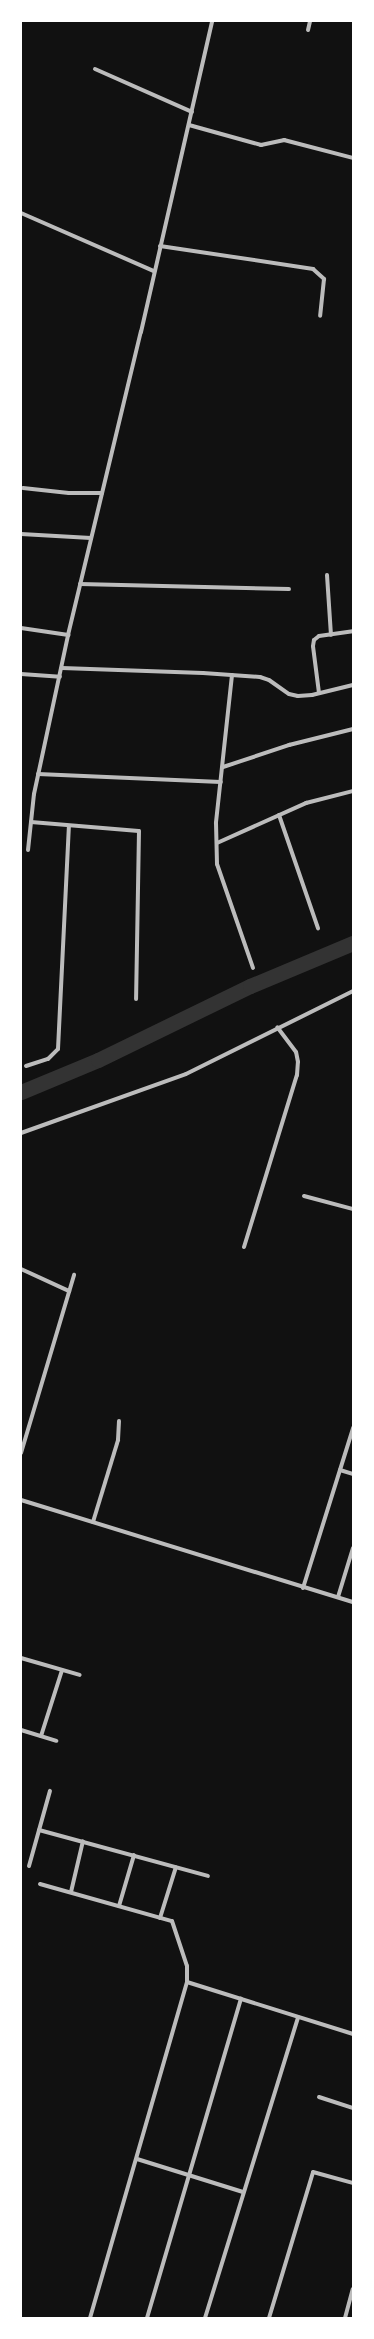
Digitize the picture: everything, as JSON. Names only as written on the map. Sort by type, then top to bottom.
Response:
[{"type":"street","points":[[28,850],[38,774],[68,635],[189,125],[212,21]]},
{"type":"street","points":[[308,30],[310,21]]},
{"type":"street","points":[[95,69],[192,112]]},
{"type":"street","points":[[189,125],[261,145],[284,140],[353,158]]},
{"type":"street","points":[[21,214],[154,271]]},
{"type":"street","points":[[160,246],[312,269],[324,279],[320,316]]},
{"type":"street","points":[[23,488],[69,493],[102,493]]},
{"type":"street","points":[[21,534],[91,538]]},
{"type":"street","points":[[327,575],[330,635]]},
{"type":"street","points":[[80,584],[289,589]]},
{"type":"street","points":[[21,628],[68,635]]},
{"type":"street","points":[[319,694],[313,646],[314,640],[319,636],[353,631]]},
{"type":"street","points":[[62,668],[232,675],[269,680],[288,694],[298,696],[319,694],[353,685]]},
{"type":"street","points":[[21,674],[60,677]]},
{"type":"street","points":[[232,675],[216,823],[217,864],[253,968]]},
{"type":"street","points":[[222,767],[289,745],[353,729]]},
{"type":"street","points":[[38,774],[221,782]]},
{"type":"street","points":[[216,843],[306,804],[353,791]]},
{"type":"street","points":[[279,815],[318,928]]},
{"type":"street","points":[[31,822],[139,831],[136,999]]},
{"type":"street","points":[[26,1066],[48,1059],[58,1050],[69,826]]},
{"type":"street","points":[[21,1133],[154,1088],[202,1067],[277,1027],[353,991]]},
{"type":"street","points":[[244,1247],[296,1075],[298,1062],[296,1052],[277,1027]]},
{"type":"street","points":[[304,1196],[353,1209]]},
{"type":"street","points":[[21,1269],[69,1291]]},
{"type":"street","points":[[21,1453],[74,1275]]},
{"type":"street","points":[[93,1522],[118,1440],[119,1422]]},
{"type":"street","points":[[304,1588],[353,1428]]},
{"type":"street","points":[[340,1470],[353,1474]]},
{"type":"street","points":[[21,1500],[353,1602]]},
{"type":"street","points":[[338,1597],[353,1548]]},
{"type":"street","points":[[21,1658],[80,1675]]},
{"type":"street","points":[[41,1736],[62,1670]]},
{"type":"street","points":[[21,1730],[56,1741]]},
{"type":"street","points":[[29,1866],[50,1791]]},
{"type":"street","points":[[40,1830],[208,1876]]},
{"type":"street","points":[[71,1892],[83,1841]]},
{"type":"street","points":[[119,1906],[134,1855]]},
{"type":"street","points":[[160,1918],[176,1867]]},
{"type":"street","points":[[40,1884],[160,1918],[175,1925],[187,1966],[186,1982],[137,2158],[90,2318]]},
{"type":"street","points":[[186,1982],[353,2034]]},
{"type":"street","points":[[147,2318],[191,2175],[241,1999]]},
{"type":"street","points":[[205,2318],[298,2017]]},
{"type":"street","points":[[319,2097],[353,2108]]},
{"type":"street","points":[[137,2158],[243,2192]]},
{"type":"street","points":[[269,2318],[313,2172],[353,2183]]},
{"type":"street","points":[[345,2318],[353,2289]]},
{"type":"waterway","points":[[21,1092],[98,1060],[250,986],[353,943]]}]
